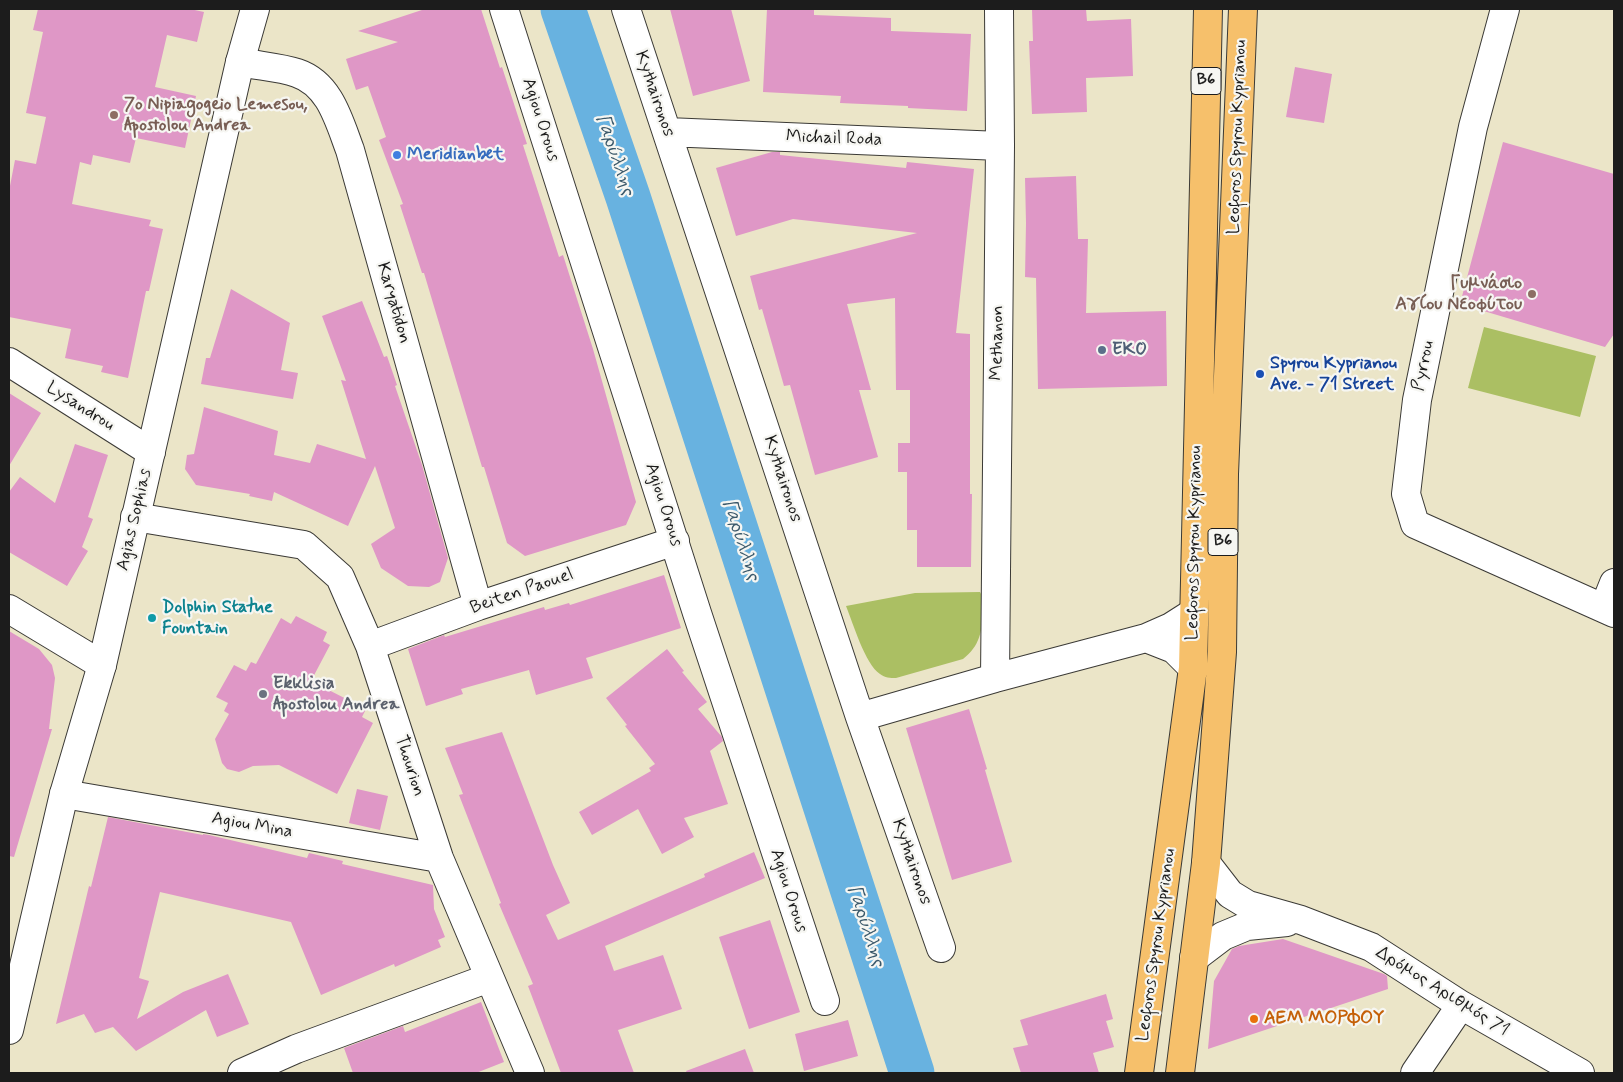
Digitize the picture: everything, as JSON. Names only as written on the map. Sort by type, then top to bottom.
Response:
[{"type":"main road","name":"Leoforos Spyrou Kyprianou","points":[[1139,1073],[1193,668],[1208,9]]},
{"type":"main road","name":"Leoforos Spyrou Kyprianou","points":[[1180,1073],[1206,863],[1222,652],[1224,474],[1243,9]]},
{"type":"street","name":"Agias Sophias","points":[[9,1030],[64,794],[102,665],[240,62],[255,9]]},
{"type":"street","name":"Agiou Orous","points":[[504,9],[674,541],[825,1001]]},
{"type":"street","name":"Kythaironos","points":[[626,9],[860,717],[941,948]]},
{"type":"street","name":"Methanon","points":[[995,678],[1000,146],[998,9]]},
{"type":"street","name":"Pyrrou","points":[[1505,9],[1473,127],[1418,391],[1406,494],[1415,524],[1609,611],[1614,583]]},
{"type":"street","name":"Karyatidon","points":[[240,62],[298,73],[318,85],[331,102],[350,150],[478,606]]},
{"type":"street","name":"Michail Roda","points":[[667,132],[1000,146]]},
{"type":"street","name":"Lysandrou","points":[[9,362],[151,452]]},
{"type":"street","name":"Thourion","points":[[135,518],[304,545],[340,577],[370,646],[439,858],[530,1073]]},
{"type":"street","name":"Beiten Paouel","points":[[370,646],[478,606],[674,541]]},
{"type":"street","points":[[9,609],[102,665]]},
{"type":"street","points":[[860,717],[995,678],[1146,638],[1171,627],[1193,613]]},
{"type":"street","points":[[1146,638],[1174,649],[1193,668]]},
{"type":"street","name":"Agiou Mina","points":[[64,794],[439,858]]},
{"type":"street","name":"Δρόμος Αριθμός 71","points":[[1206,863],[1230,894],[1248,905],[1300,920],[1371,947],[1461,1005],[1580,1073]]},
{"type":"street","name":"Δρόμος Αριθμός 71","points":[[1194,958],[1222,936],[1247,926],[1300,920]]},
{"type":"street","points":[[242,1073],[296,1049],[489,978]]},
{"type":"street","points":[[1416,1073],[1461,1005]]},
{"type":"green space","points":[[1484,327],[1596,356],[1580,417],[1468,388]]},
{"type":"green space","points":[[980,592],[983,604],[981,632],[977,643],[969,654],[963,659],[896,678],[888,678],[882,675],[869,662],[846,606],[915,593]]},
{"type":"building","points":[[38,9],[190,9],[204,12],[197,42],[167,35],[155,87],[196,96],[185,148],[136,138],[130,163],[93,155],[91,165],[80,162],[72,204],[151,220],[149,226],[163,229],[149,291],[146,291],[128,378],[101,372],[103,366],[65,358],[71,329],[9,317],[9,191],[15,160],[36,164],[46,117],[26,113],[43,32],[33,30]]},
{"type":"building","points":[[425,9],[481,9],[527,144],[523,145],[559,257],[563,255],[593,349],[636,502],[626,525],[525,556],[507,543],[484,467],[482,467],[424,273],[422,273],[400,205],[403,204],[379,140],[386,137],[368,86],[356,90],[346,59],[398,42],[358,31]]},
{"type":"building","points":[[670,9],[731,9],[750,81],[693,96]]},
{"type":"building","points":[[767,9],[814,9],[814,15],[891,18],[891,31],[971,34],[967,111],[840,103],[841,96],[763,92]]},
{"type":"building","points":[[1032,9],[1086,9],[1087,21],[1131,19],[1133,76],[1086,78],[1087,112],[1032,114],[1029,41],[1033,41]]},
{"type":"building","points":[[1295,67],[1332,74],[1324,123],[1286,117]]},
{"type":"building","points":[[1503,142],[1614,174],[1614,334],[1605,347],[1460,304]]},
{"type":"building","points":[[772,152],[780,152],[780,155],[906,168],[907,162],[974,169],[956,333],[970,334],[971,567],[917,567],[917,530],[907,530],[907,472],[898,472],[898,443],[910,443],[910,390],[896,390],[895,298],[847,304],[871,390],[859,390],[878,457],[815,475],[790,385],[784,386],[762,309],[759,310],[750,276],[917,233],[793,219],[736,236],[716,168]]},
{"type":"building","points":[[1076,176],[1078,239],[1088,239],[1086,313],[1166,311],[1167,386],[1038,389],[1036,278],[1025,277],[1025,178]]},
{"type":"building","points":[[231,289],[290,323],[281,370],[298,373],[293,399],[201,384],[206,358],[210,358]]},
{"type":"building","points":[[362,301],[384,357],[387,356],[397,385],[395,386],[422,465],[448,558],[440,582],[429,587],[408,586],[381,568],[371,544],[395,528],[375,466],[348,526],[274,492],[272,501],[249,496],[250,494],[196,485],[185,469],[187,455],[194,454],[204,407],[278,431],[274,455],[310,463],[317,444],[366,459],[341,380],[346,381],[322,316]]},
{"type":"building","points":[[9,393],[41,413],[9,466]]},
{"type":"building","points":[[75,444],[108,455],[88,517],[93,519],[82,547],[88,551],[67,586],[9,552],[9,492],[20,477],[55,503]]},
{"type":"building","points":[[664,575],[681,628],[586,658],[593,678],[536,695],[529,670],[461,689],[463,694],[426,706],[408,649],[444,635],[445,637],[544,607],[545,610],[569,603],[570,605]]},
{"type":"building","name":"Ekklisia Apostolou Andrea","points":[[296,616],[327,632],[323,641],[330,645],[311,681],[366,709],[362,717],[373,723],[337,794],[279,765],[253,766],[239,772],[227,769],[222,763],[215,739],[229,714],[224,711],[228,703],[216,697],[234,665],[246,671],[251,662],[256,664],[281,618],[291,624]]},
{"type":"building","points":[[9,631],[39,649],[52,665],[55,678],[49,729],[52,729],[14,857],[9,856]]},
{"type":"building","points":[[667,649],[684,671],[682,672],[707,702],[698,709],[722,737],[723,741],[710,751],[728,804],[684,818],[694,837],[662,854],[638,809],[592,835],[579,812],[651,771],[649,768],[655,764],[606,698]]},
{"type":"building","points":[[969,709],[1012,862],[952,880],[906,728]]},
{"type":"building","points":[[502,732],[553,865],[570,903],[546,915],[558,940],[705,877],[704,874],[754,852],[765,878],[605,946],[614,971],[663,955],[682,1009],[618,1030],[634,1073],[561,1073],[528,986],[533,984],[499,904],[501,903],[459,795],[463,794],[445,748]]},
{"type":"building","points":[[357,789],[388,796],[380,830],[349,823]]},
{"type":"building","points":[[108,817],[209,835],[307,858],[309,853],[343,861],[342,864],[433,885],[434,909],[445,937],[438,940],[441,947],[395,967],[394,964],[321,995],[291,922],[160,892],[139,978],[149,981],[137,1019],[183,992],[228,974],[249,1024],[217,1037],[206,1010],[136,1051],[113,1027],[95,1033],[84,1014],[56,1024],[89,886],[91,887]]},
{"type":"building","points":[[770,920],[800,1012],[749,1029],[719,937]]},
{"type":"building","name":"ΑΕΜ ΜΟΡΦΟΥ","points":[[1283,939],[1384,974],[1387,976],[1388,989],[1208,1049],[1214,981],[1232,949],[1239,946]]},
{"type":"building","points":[[1106,994],[1113,1019],[1106,1021],[1114,1047],[1093,1053],[1099,1073],[1021,1073],[1013,1048],[1028,1045],[1020,1020]]},
{"type":"building","points":[[481,1002],[504,1062],[476,1073],[353,1073],[344,1048],[403,1026],[405,1032]]},
{"type":"building","points":[[848,1020],[858,1056],[804,1071],[795,1034]]},
{"type":"building","points":[[745,1049],[754,1073],[687,1073],[686,1071]]},
{"type":"waterway","name":"Γαρύλλης","points":[[563,9],[628,197],[912,1073]]},
{"type":"place","name":"7o Nipiagogeio Lemesou, Apostolou Andrea","points":[[114,115]]},
{"type":"place","name":"Meridianbet","points":[[397,155]]},
{"type":"place","name":"Γυμνάσιο Αγίου Νεοφύτου","points":[[1532,294]]},
{"type":"place","name":"EKO","points":[[1102,350]]},
{"type":"place","name":"Spyrou Kyprianou Ave. - 71 Street","points":[[1260,374]]},
{"type":"place","name":"Dolphin Statue Fountain","points":[[152,618]]},
{"type":"place","name":"Ekklisia Apostolou Andrea","points":[[263,694]]},
{"type":"place","name":"ΑΕΜ ΜΟΡΦΟΥ","points":[[1254,1019]]}]
